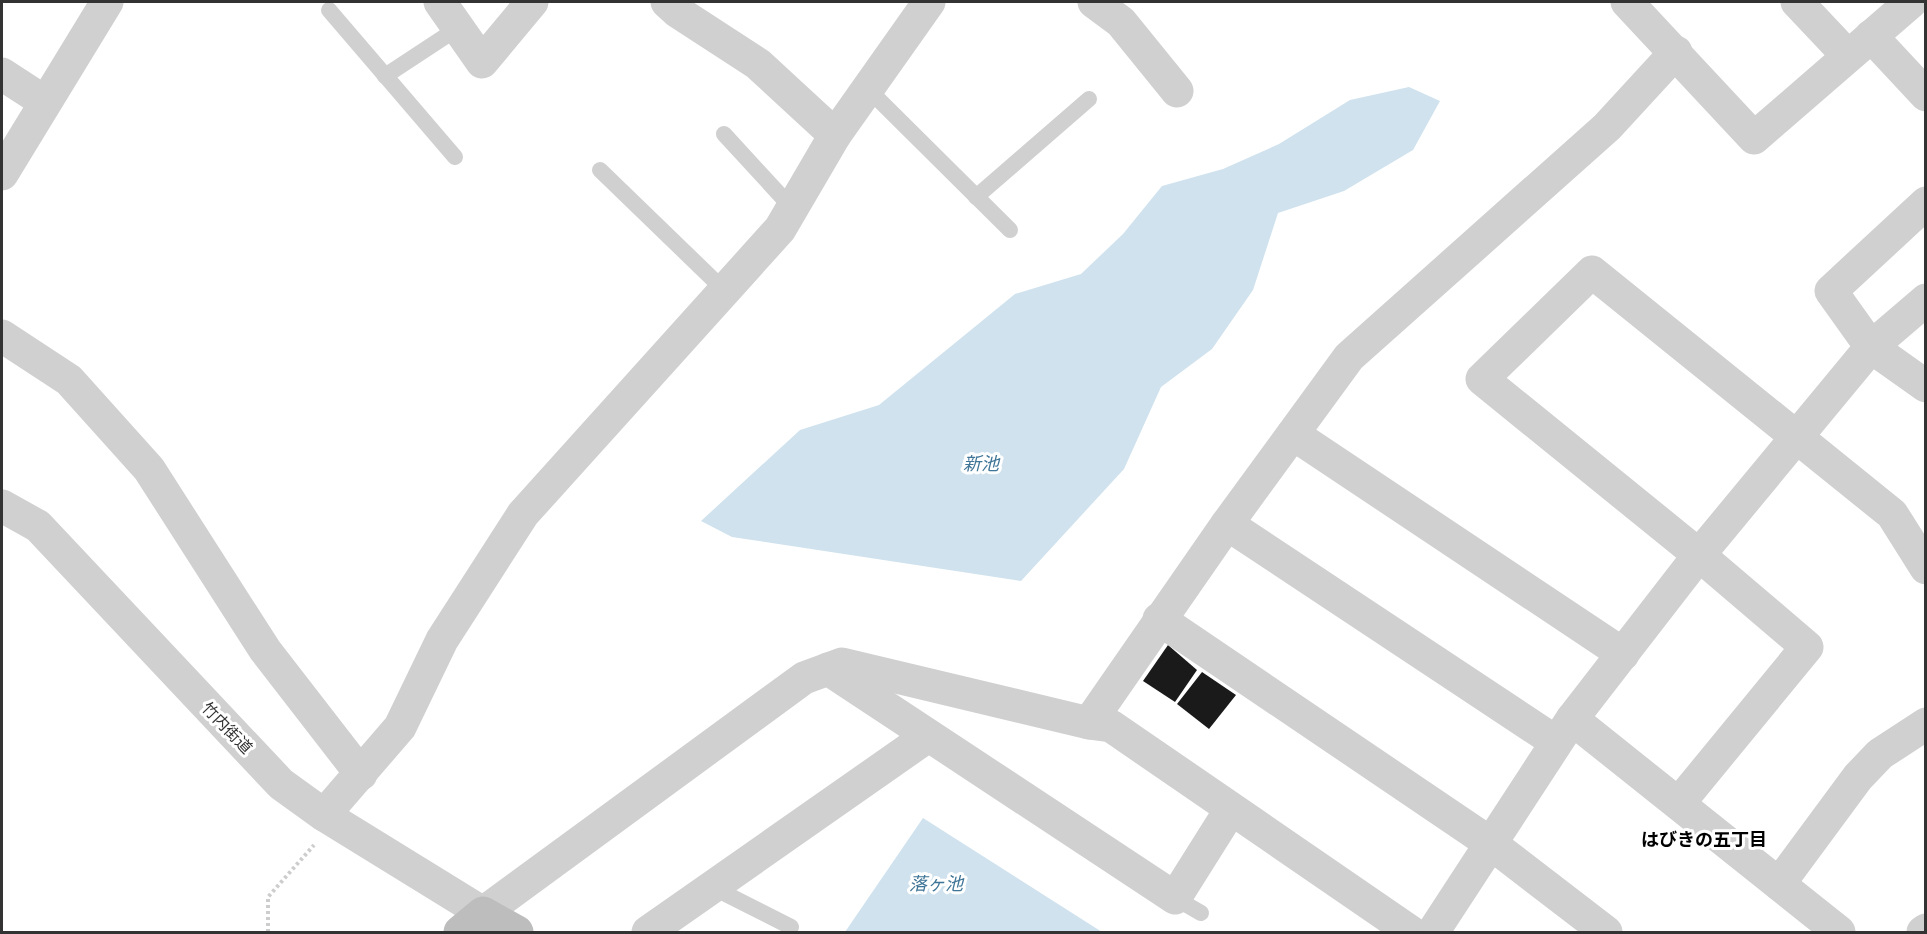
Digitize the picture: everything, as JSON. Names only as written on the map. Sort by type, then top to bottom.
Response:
[{"type":"main road","points":[[471,923],[517,933]]},
{"type":"street","points":[[2,174],[107,2]]},
{"type":"street","points":[[449,15],[482,62],[532,2]]},
{"type":"street","points":[[667,2],[678,12],[758,64],[835,135]]},
{"type":"street","points":[[329,819],[361,774],[400,726],[442,640],[523,514],[780,229],[835,135],[929,2]]},
{"type":"street","points":[[1094,2],[1122,22],[1176,91]]},
{"type":"street","points":[[1627,2],[1754,138],[1911,2]]},
{"type":"street","points":[[1797,2],[1926,94]]},
{"type":"street","points":[[1089,723],[1159,619],[1349,357],[1606,127],[1676,52]]},
{"type":"street","points":[[2,74],[45,102]]},
{"type":"street","points":[[1926,203],[1831,291],[1871,347],[1926,386]]},
{"type":"street","points":[[1679,803],[1807,647],[1699,555],[1482,379],[1592,272],[1892,514],[1926,568]]},
{"type":"street","points":[[1433,933],[1564,730],[1699,555],[1871,347],[1926,300]]},
{"type":"street","points":[[2,336],[69,380],[149,469],[265,650],[361,774]]},
{"type":"street","points":[[1293,434],[1623,654]]},
{"type":"street","name":"竹内街道","points":[[2,506],[38,526],[281,784],[471,923]]},
{"type":"street","points":[[1227,524],[1679,803],[1839,933]]},
{"type":"street","points":[[1159,619],[1490,843],[1606,933]]},
{"type":"street","points":[[471,923],[804,678],[842,664],[1089,723],[1111,726],[1412,933]]},
{"type":"street","points":[[828,669],[1188,905],[1231,809]]},
{"type":"street","points":[[1779,884],[1858,777],[1880,754],[1926,724]]},
{"type":"street","points":[[648,933],[928,736]]},
{"type":"lane","points":[[329,10],[455,157]]},
{"type":"lane","points":[[385,76],[449,15]]},
{"type":"lane","points":[[867,89],[1010,230]]},
{"type":"lane","points":[[976,197],[1089,99]]},
{"type":"lane","points":[[724,134],[792,208]]},
{"type":"lane","points":[[600,170],[724,290]]},
{"type":"lane","points":[[712,887],[791,927]]},
{"type":"path","points":[[268,933],[268,897],[329,819]]},
{"type":"water","name":"新池","points":[[1409,87],[1440,101],[1413,150],[1344,191],[1278,213],[1253,290],[1212,349],[1161,387],[1124,469],[1021,581],[732,537],[701,521],[800,430],[879,405],[1015,294],[1081,274],[1123,234],[1162,186],[1223,169],[1279,144],[1350,100]]},
{"type":"water","name":"落ヶ池","points":[[923,818],[1102,932],[845,932]]},
{"type":"building","points":[[1168,645],[1197,670],[1175,702],[1143,681]]},
{"type":"building","points":[[1202,672],[1236,695],[1209,729],[1177,704]]},
{"type":"district","name":"はびきの五丁目","points":[[1704,840]]}]
